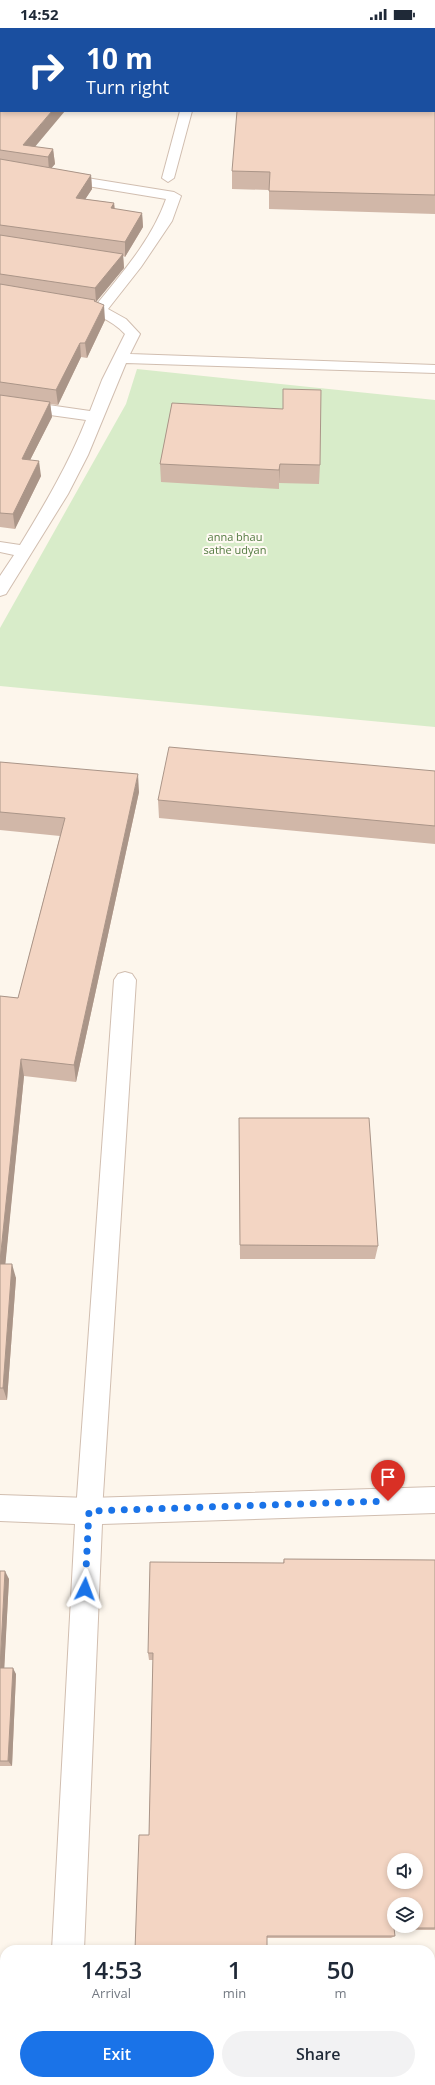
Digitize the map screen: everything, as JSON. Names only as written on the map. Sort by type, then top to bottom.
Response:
[{"type":"street","points":[[168,178],[186,112]]},
{"type":"street","points":[[46,176],[174,196],[165,222],[136,264],[101,309]]},
{"type":"street","points":[[121,262],[136,264]]},
{"type":"street","points":[[0,590],[60,494],[80,454],[110,380],[133,334],[124,323],[101,309],[62,303]]},
{"type":"street","points":[[122,358],[435,369]]},
{"type":"street","points":[[0,403],[96,417]]},
{"type":"street","points":[[0,547],[24,551]]},
{"type":"street","points":[[68,1945],[89,1511],[125,980]]},
{"type":"street","points":[[0,1508],[89,1511],[435,1500]]},
{"type":"green space","name":"anna bhau sathe udyan","points":[[137,369],[435,400],[435,727],[0,686],[0,628],[126,404]]},
{"type":"building","points":[[0,112],[51,112],[23,145],[53,149],[48,157],[0,150]]},
{"type":"building","points":[[237,112],[435,112],[435,195],[269,191],[270,172],[232,171]]},
{"type":"building","points":[[0,159],[91,175],[76,198],[114,203],[111,208],[142,213],[125,242],[0,225]]},
{"type":"building","points":[[0,235],[123,254],[95,288],[0,274]]},
{"type":"building","points":[[0,284],[95,300],[94,301],[104,305],[85,343],[80,343],[56,390],[0,382]]},
{"type":"building","points":[[283,389],[321,390],[320,465],[280,464],[279,470],[160,464],[172,403],[283,409]]},
{"type":"building","points":[[0,395],[50,402],[22,459],[39,461],[13,514],[0,513]]},
{"type":"building","points":[[169,747],[435,771],[435,826],[158,800]]},
{"type":"building","points":[[0,762],[138,774],[74,1065],[21,1059],[0,1261],[0,996],[18,998],[65,818],[0,812]]},
{"type":"building","points":[[239,1118],[369,1118],[378,1246],[240,1245]]},
{"type":"building","points":[[0,1264],[12,1264],[3,1388],[0,1388]]},
{"type":"building","points":[[284,1559],[435,1560],[435,1928],[423,1928],[423,1897],[387,1897],[387,1933],[395,1933],[395,1936],[267,1936],[267,1945],[135,1945],[139,1835],[149,1835],[153,1653],[148,1653],[150,1562],[284,1563]]},
{"type":"building","points":[[0,1571],[5,1571],[0,1668]]},
{"type":"building","points":[[0,1668],[13,1668],[8,1761],[0,1761]]},
{"type":"route","points":[[85,1589],[89,1511],[388,1501]]}]
